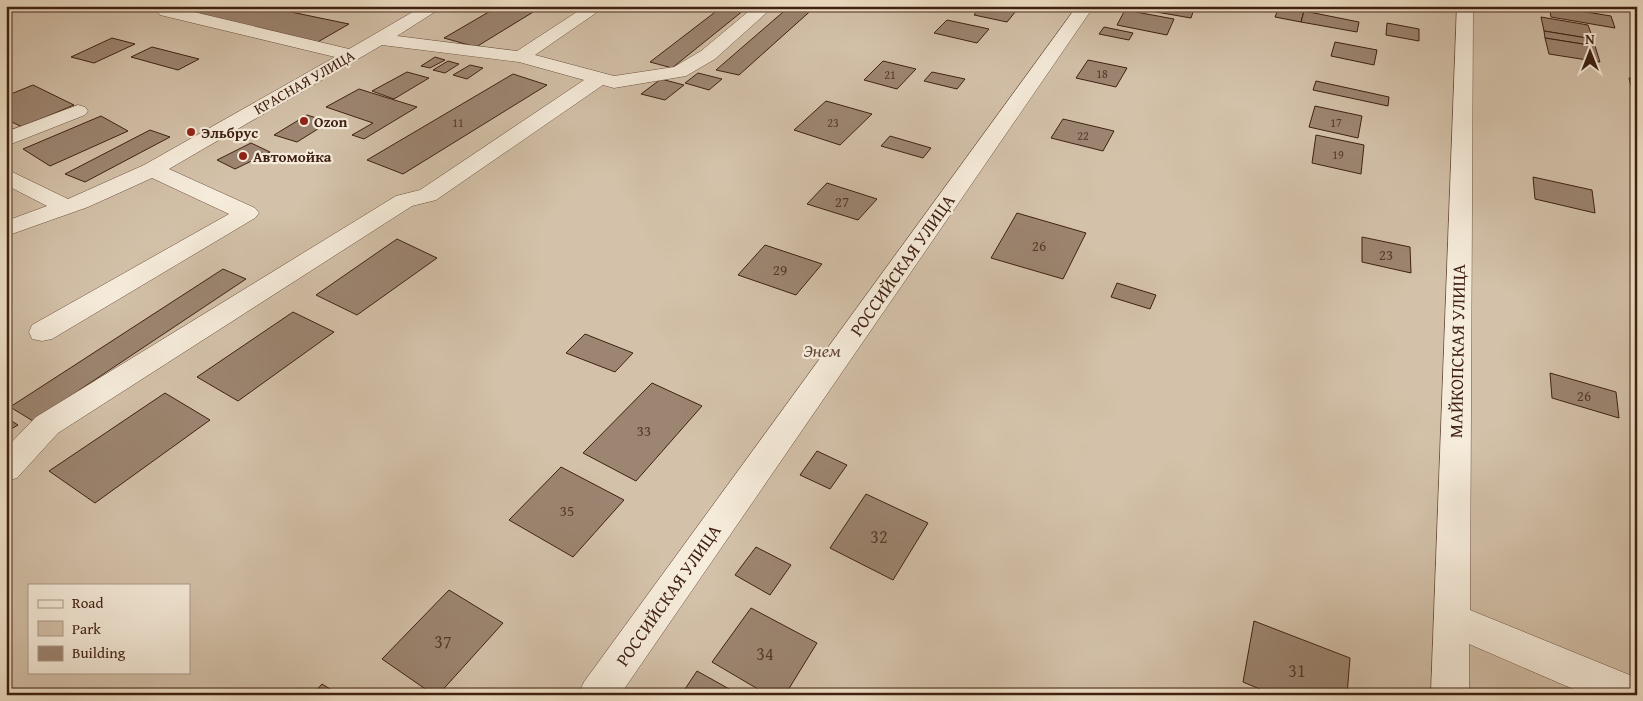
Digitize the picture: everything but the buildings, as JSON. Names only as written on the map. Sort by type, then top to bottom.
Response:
[{"type":"street","points":[[175,6],[166,11],[352,55]]},
{"type":"street","name":"КРАСНАЯ УЛИЦА","points":[[6,229],[67,207],[152,170],[436,6]]},
{"type":"street","points":[[520,57],[598,6]]},
{"type":"street","points":[[380,39],[520,57],[614,82],[679,72],[708,55],[766,6]]},
{"type":"street","name":"РОССИЙСКАЯ УЛИЦА","points":[[597,695],[1086,6]]},
{"type":"street","name":"МАЙКОПСКАЯ УЛИЦА","points":[[1450,695],[1465,6]]},
{"type":"street","points":[[6,469],[47,425],[404,201],[428,195],[600,78]]},
{"type":"street","points":[[6,140],[78,111]]},
{"type":"street","points":[[42,332],[247,212],[152,170]]},
{"type":"street","points":[[6,176],[67,207]]},
{"type":"street","points":[[1452,620],[1632,695]]},
{"type":"green space","name":"Энем","points":[[6,6],[1637,6],[1637,695],[6,695]]},
{"type":"place","name":"Ozon","points":[[304,121]]},
{"type":"place","name":"Эльбрус","points":[[191,132]]},
{"type":"place","name":"Автомойка","points":[[243,156]]}]
